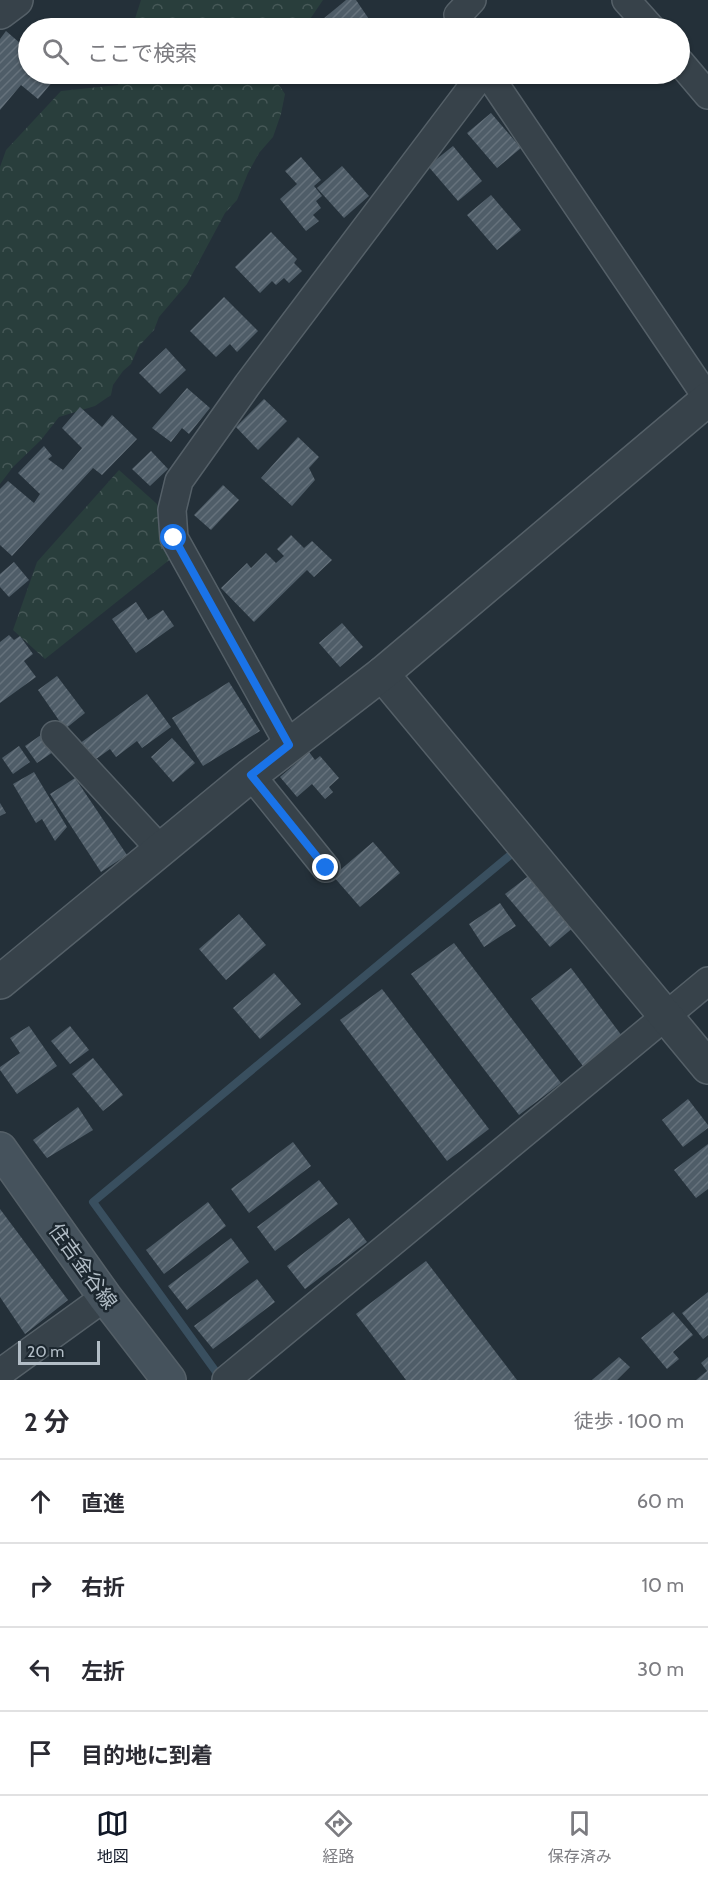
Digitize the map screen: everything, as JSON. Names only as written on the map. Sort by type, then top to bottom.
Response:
[{"type":"main road","name":"住吉金谷線","points":[[0,1149],[105,1297],[169,1380]]},
{"type":"street","points":[[0,12],[16,0]]},
{"type":"street","points":[[459,18],[458,15],[472,0]]},
{"type":"street","points":[[626,0],[642,18]]},
{"type":"street","points":[[690,74],[708,95]]},
{"type":"street","points":[[289,745],[174,538],[172,510],[179,481],[248,384],[474,84]]},
{"type":"street","points":[[0,982],[251,775],[382,674],[708,399],[495,84]]},
{"type":"street","points":[[382,674],[708,1067]]},
{"type":"street","points":[[55,735],[161,850]]},
{"type":"street","points":[[251,775],[326,868]]},
{"type":"street","points":[[229,1377],[708,981]]},
{"type":"street","points":[[0,1373],[105,1297]]},
{"type":"green space","points":[[141,0],[323,0],[311,18],[135,18]]},
{"type":"green space","points":[[280,84],[285,94],[273,137],[259,153],[237,200],[225,213],[187,284],[159,317],[154,330],[139,346],[131,364],[113,385],[111,395],[95,406],[59,417],[0,484],[0,167],[6,150],[61,91],[118,85]]},
{"type":"green space","points":[[119,470],[157,504],[173,557],[45,659],[13,630],[37,562]]},
{"type":"building","points":[[346,0],[356,0],[368,18],[324,18]]},
{"type":"building","points":[[6,31],[18,41],[18,84],[51,84],[38,99],[21,85],[0,110],[0,39]]},
{"type":"building","points":[[491,113],[521,148],[497,168],[467,133]]},
{"type":"building","points":[[453,146],[482,181],[458,201],[428,166]]},
{"type":"building","points":[[301,157],[321,180],[314,186],[322,196],[316,201],[321,208],[313,215],[319,221],[306,231],[280,199],[297,184],[285,171]]},
{"type":"building","points":[[342,166],[369,196],[344,218],[317,188]]},
{"type":"building","points":[[491,195],[521,230],[497,250],[467,215]]},
{"type":"building","points":[[271,232],[297,259],[294,263],[302,271],[289,283],[284,278],[276,285],[272,281],[260,293],[235,267]]},
{"type":"building","points":[[224,297],[258,331],[237,352],[230,344],[216,357],[190,331]]},
{"type":"building","points":[[166,348],[186,370],[160,394],[139,373]]},
{"type":"building","points":[[187,388],[210,408],[189,434],[182,428],[171,442],[152,428]]},
{"type":"building","points":[[264,399],[287,421],[258,450],[236,427]]},
{"type":"building","points":[[80,407],[102,427],[112,415],[137,439],[102,475],[93,468],[12,556],[0,545],[0,489],[8,481],[34,503],[40,494],[18,473],[44,446],[52,456],[48,459],[63,470],[82,448],[62,428]]},
{"type":"building","points":[[298,437],[319,457],[309,468],[315,480],[292,506],[261,478]]},
{"type":"building","points":[[151,451],[168,469],[150,486],[132,469]]},
{"type":"building","points":[[223,485],[239,500],[211,530],[194,515]]},
{"type":"building","points":[[291,535],[304,548],[312,541],[332,560],[314,577],[307,570],[254,622],[221,588],[247,563],[251,568],[266,553],[276,563],[284,556],[277,549]]},
{"type":"building","points":[[14,562],[29,580],[9,597],[0,587],[0,574]]},
{"type":"building","points":[[136,602],[148,620],[163,610],[174,626],[136,653],[112,619]]},
{"type":"building","points":[[342,623],[363,647],[340,667],[319,643]]},
{"type":"building","points":[[9,635],[14,640],[20,636],[33,654],[24,661],[36,677],[0,703],[0,642]]},
{"type":"building","points":[[57,676],[85,713],[65,729],[38,690]]},
{"type":"building","points":[[229,682],[260,731],[203,766],[172,718]]},
{"type":"building","points":[[147,694],[171,727],[142,748],[137,741],[116,757],[110,749],[92,762],[79,744]]},
{"type":"building","points":[[41,735],[53,752],[37,763],[25,746]]},
{"type":"building","points":[[172,738],[195,763],[173,782],[151,757]]},
{"type":"building","points":[[19,746],[30,762],[13,774],[2,758]]},
{"type":"building","points":[[309,752],[315,760],[320,756],[339,778],[329,787],[333,792],[325,799],[312,784],[297,797],[280,777]]},
{"type":"building","points":[[34,772],[67,827],[55,841],[42,819],[36,823],[13,784]]},
{"type":"building","points":[[75,778],[127,855],[101,872],[50,794]]},
{"type":"building","points":[[0,803],[6,813],[0,816]]},
{"type":"building","points":[[373,842],[400,873],[360,907],[333,876]]},
{"type":"building","points":[[535,871],[574,927],[550,947],[505,894]]},
{"type":"building","points":[[500,903],[516,926],[484,947],[469,924]]},
{"type":"building","points":[[239,914],[266,945],[226,980],[199,949]]},
{"type":"building","points":[[454,943],[561,1083],[519,1115],[411,974]]},
{"type":"building","points":[[571,968],[622,1036],[583,1066],[531,999]]},
{"type":"building","points":[[274,973],[301,1004],[260,1039],[233,1008]]},
{"type":"building","points":[[382,989],[489,1129],[447,1161],[340,1020]]},
{"type":"building","points":[[29,1026],[57,1066],[17,1094],[0,1067],[20,1053],[10,1038]]},
{"type":"building","points":[[70,1026],[89,1050],[70,1064],[51,1041]]},
{"type":"building","points":[[93,1058],[123,1095],[103,1111],[72,1074]]},
{"type":"building","points":[[688,1099],[708,1128],[683,1147],[662,1120]]},
{"type":"building","points":[[78,1107],[93,1130],[47,1158],[33,1140]]},
{"type":"building","points":[[293,1142],[311,1166],[249,1213],[231,1189]]},
{"type":"building","points":[[708,1144],[708,1189],[696,1198],[674,1170]]},
{"type":"building","points":[[319,1180],[338,1204],[275,1251],[257,1227]]},
{"type":"building","points":[[208,1202],[226,1226],[164,1274],[146,1250]]},
{"type":"building","points":[[0,1209],[68,1300],[25,1334],[0,1297]]},
{"type":"building","points":[[349,1218],[367,1242],[305,1289],[287,1266]]},
{"type":"building","points":[[231,1238],[249,1262],[187,1310],[168,1286]]},
{"type":"building","points":[[426,1261],[517,1380],[406,1380],[356,1314]]},
{"type":"building","points":[[257,1279],[275,1302],[213,1349],[194,1326]]},
{"type":"building","points":[[708,1292],[708,1335],[703,1339],[682,1313]]},
{"type":"building","points":[[673,1312],[693,1335],[673,1352],[679,1359],[667,1369],[641,1338]]},
{"type":"building","points":[[619,1357],[630,1367],[617,1380],[592,1380]]},
{"type":"building","points":[[708,1357],[708,1380],[696,1380],[707,1371],[701,1363]]},
{"type":"waterway","points":[[222,1380],[93,1202],[514,852]]},
{"type":"route","points":[[174,538],[289,745],[251,775],[326,868]]}]
